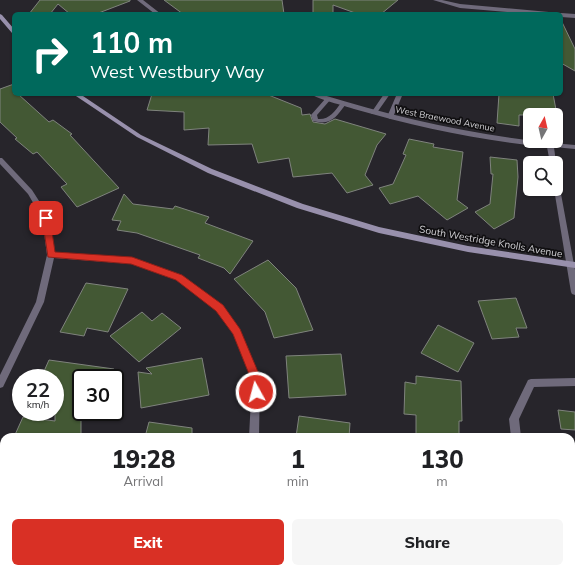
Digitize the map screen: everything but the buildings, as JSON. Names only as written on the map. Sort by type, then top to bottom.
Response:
[{"type":"street","points":[[140,0],[155,12]]},
{"type":"street","points":[[436,0],[460,6],[510,12]]},
{"type":"street","points":[[563,15],[575,16]]},
{"type":"street","points":[[0,16],[12,30]]},
{"type":"street","name":"South Westridge Knolls Avenue","points":[[79,96],[139,136],[210,171],[300,206],[379,230],[468,249],[572,265]]},
{"type":"street","name":"West Braewood Avenue","points":[[320,96],[374,113],[420,124],[523,141]]},
{"type":"street","points":[[374,113],[386,96]]},
{"type":"street","points":[[390,117],[399,96]]},
{"type":"street","points":[[328,99],[314,116],[315,120],[321,122],[329,120],[343,104]]},
{"type":"street","name":"West Braewood Avenue","points":[[563,146],[575,147]]},
{"type":"street","points":[[0,160],[30,192],[46,218],[51,255],[40,302],[0,384]]},
{"type":"street","points":[[559,196],[572,265],[575,292]]},
{"type":"street","points":[[51,255],[132,260],[179,278],[220,308],[237,332],[256,379],[254,433]]},
{"type":"street","points":[[516,433],[514,419],[531,383],[575,382]]},
{"type":"route","points":[[46,218],[51,255],[132,260],[179,278],[220,308],[237,332],[256,379],[256,392]]}]
